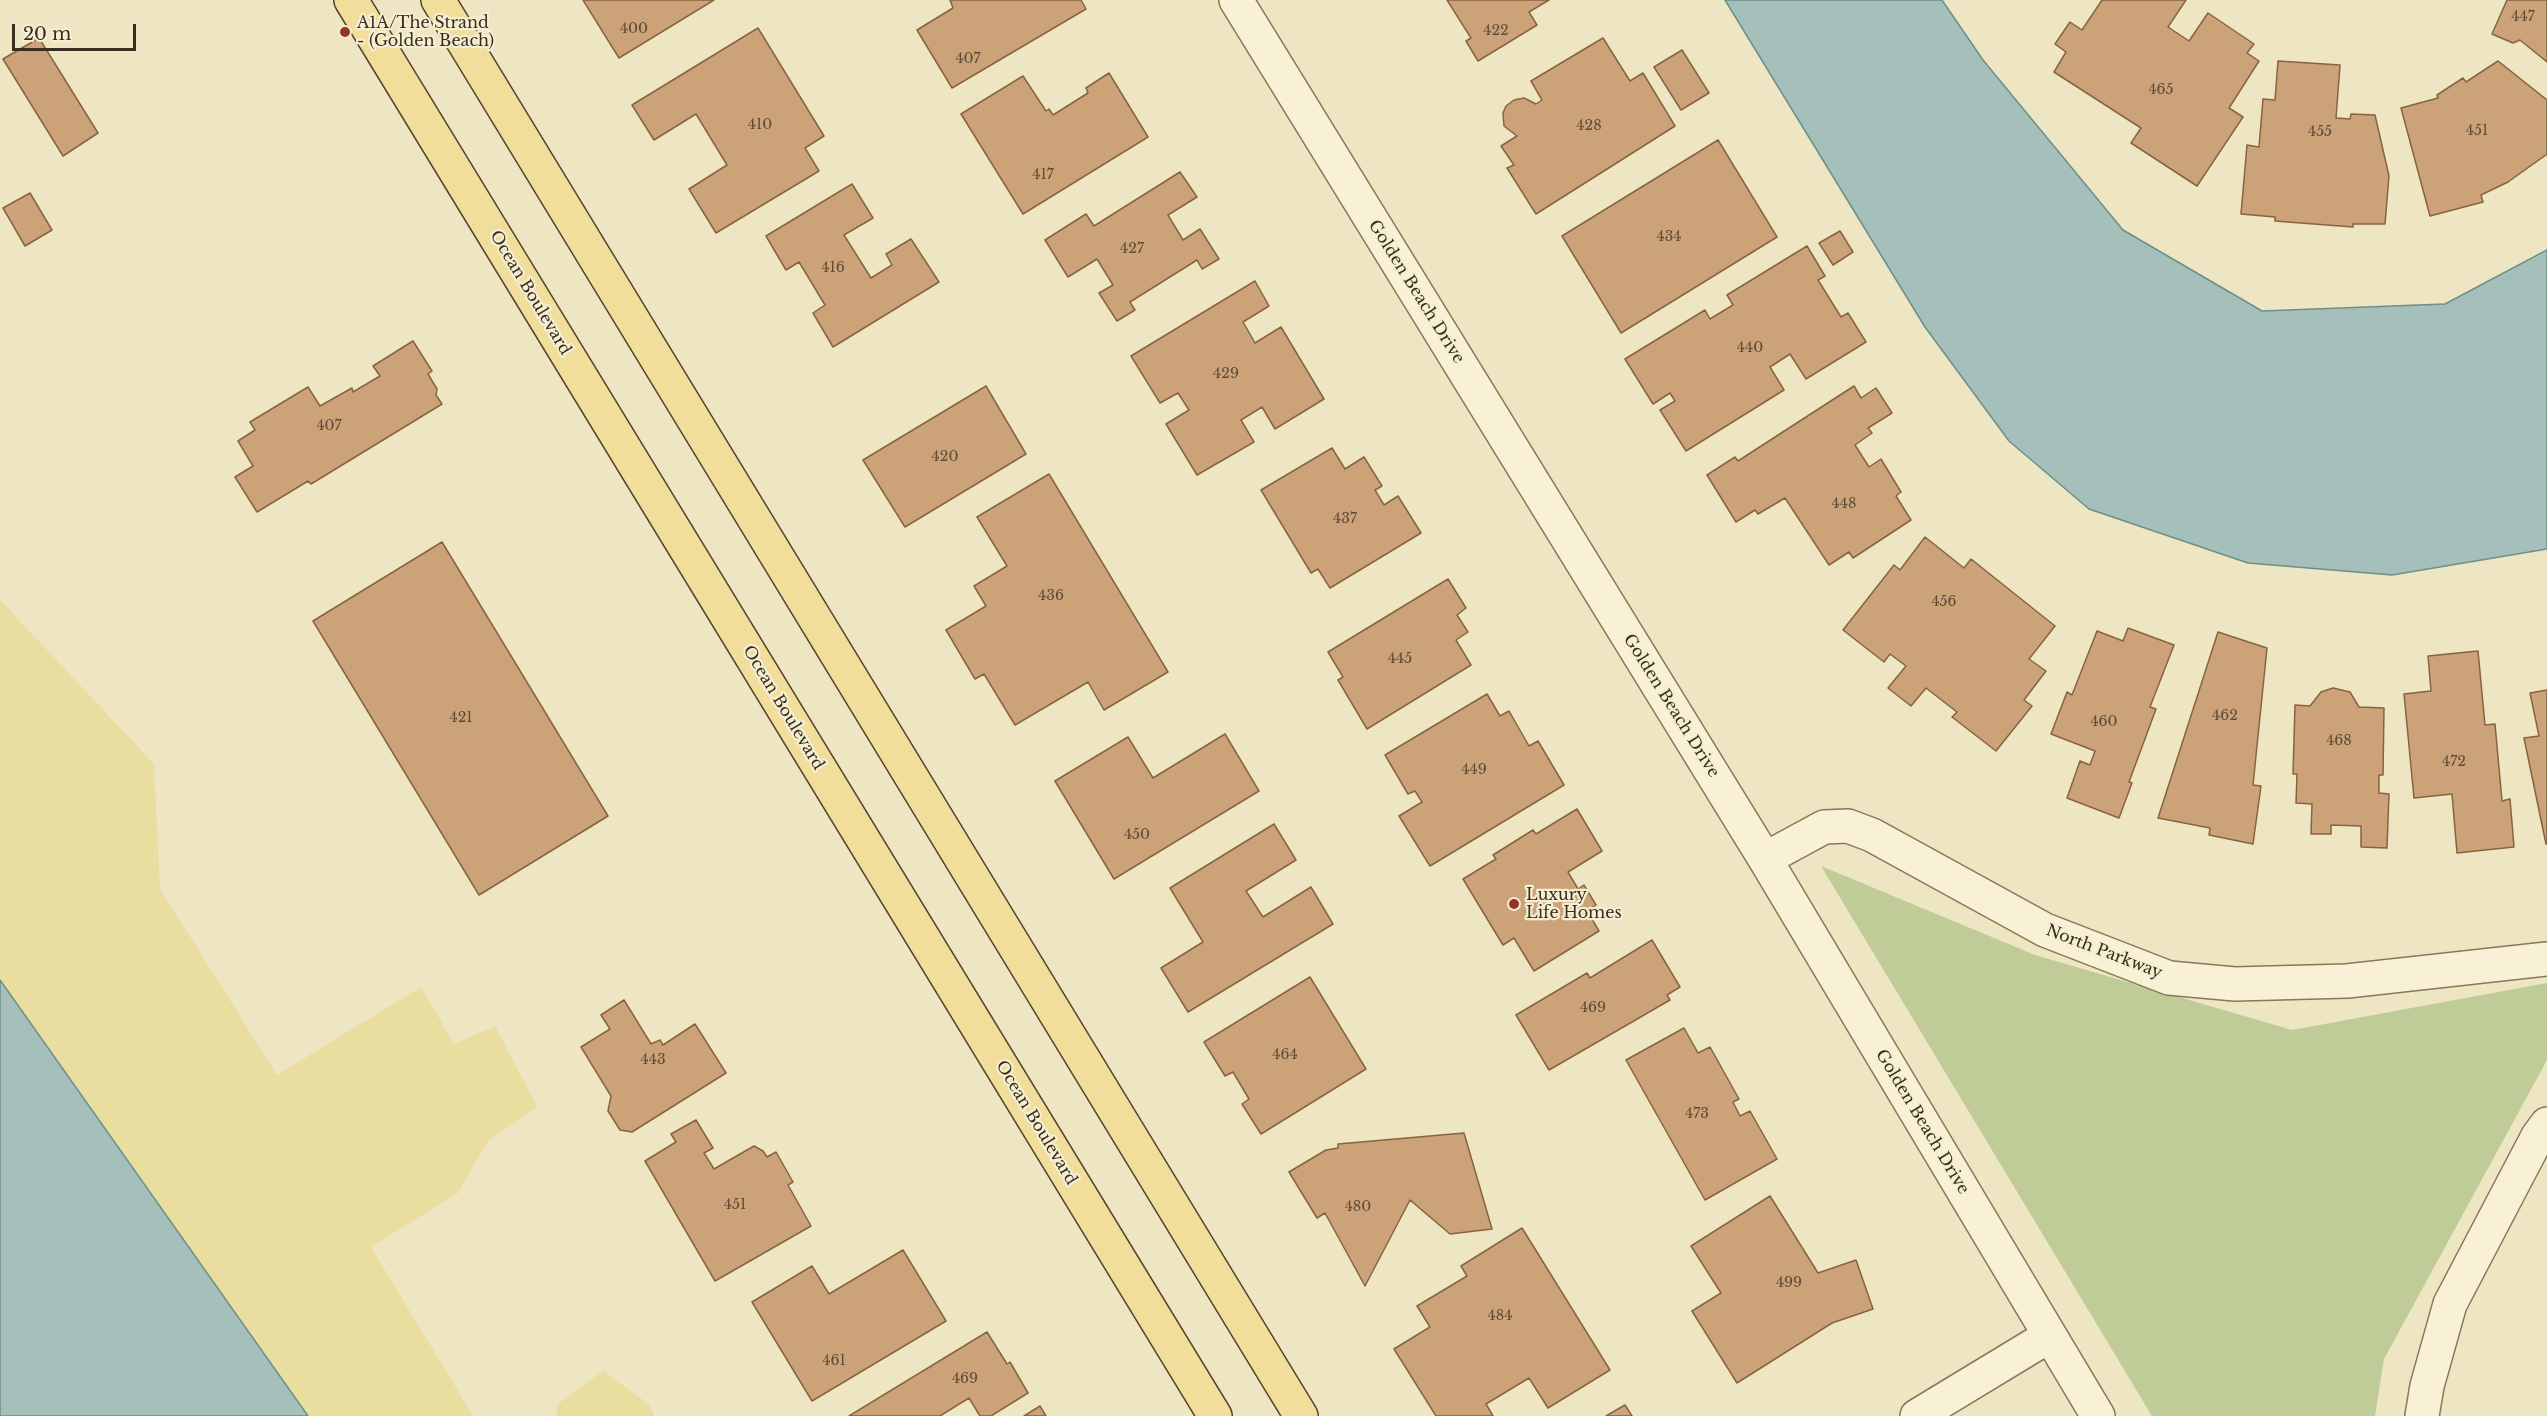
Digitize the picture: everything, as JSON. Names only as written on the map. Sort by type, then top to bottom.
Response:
[{"type":"main road","name":"Ocean Boulevard","points":[[351,0],[1215,1416]]},
{"type":"main road","points":[[438,0],[1301,1416]]},
{"type":"street","name":"Golden Beach Drive","points":[[1236,0],[1765,859],[2098,1416]]},
{"type":"street","name":"North Parkway","points":[[1765,859],[1824,826],[1848,826],[1872,835],[2045,930],[2169,978],[2235,984],[2347,981],[2547,959]]},
{"type":"street","points":[[2422,1416],[2427,1386],[2450,1304],[2538,1136],[2547,1124]]},
{"type":"street","points":[[1917,1416],[2049,1336]]},
{"type":"green space","points":[[1821,866],[2035,955],[2292,1030],[2547,983],[2547,1060],[2384,1359],[2375,1416],[2152,1416]]},
{"type":"sand","points":[[0,600],[154,764],[160,889],[277,1075],[421,987],[454,1044],[495,1026],[537,1107],[488,1141],[458,1193],[371,1247],[473,1416],[308,1416],[0,980]]},
{"type":"sand","points":[[603,1371],[650,1405],[654,1416],[556,1416],[558,1404]]},
{"type":"water","points":[[1725,0],[1942,0],[1983,60],[2123,230],[2262,311],[2445,304],[2547,250],[2547,549],[2392,575],[2248,563],[2089,509],[2009,441],[1925,327]]},
{"type":"water","points":[[0,980],[308,1416],[0,1416]]},
{"type":"building","points":[[583,0],[714,0],[619,58]]},
{"type":"building","points":[[950,0],[1081,0],[1086,9],[952,88],[917,30],[953,8]]},
{"type":"building","points":[[1447,0],[1549,0],[1529,12],[1537,25],[1478,61],[1466,41],[1471,38]]},
{"type":"building","points":[[2102,0],[2186,0],[2168,27],[2189,41],[2208,13],[2254,44],[2247,53],[2259,61],[2229,108],[2243,117],[2197,186],[2131,143],[2141,128],[2054,72],[2066,52],[2055,44],[2070,22],[2082,30]]},
{"type":"building","points":[[2507,0],[2547,0],[2547,62],[2520,40],[2513,43],[2492,34]]},
{"type":"building","points":[[758,28],[824,136],[805,148],[819,171],[716,233],[689,189],[727,165],[696,114],[654,140],[632,105]]},
{"type":"building","points":[[39,38],[98,133],[63,156],[3,59]]},
{"type":"building","points":[[1603,38],[1630,81],[1643,73],[1675,126],[1536,214],[1507,168],[1514,165],[1501,146],[1517,136],[1504,126],[1503,113],[1506,106],[1514,100],[1524,98],[1536,104],[1542,100],[1531,81]]},
{"type":"building","points":[[1682,50],[1709,93],[1681,110],[1654,67]]},
{"type":"building","points":[[2278,61],[2340,65],[2336,118],[2350,119],[2351,114],[2375,115],[2389,176],[2385,224],[2353,224],[2353,227],[2275,221],[2275,217],[2241,214],[2247,145],[2259,147],[2263,99],[2275,100]]},
{"type":"building","points":[[2498,61],[2547,100],[2547,154],[2508,182],[2481,195],[2483,202],[2430,216],[2401,108],[2438,98],[2437,95],[2463,78],[2466,82]]},
{"type":"building","points":[[1109,73],[1148,137],[1023,214],[961,114],[1023,76],[1046,111],[1049,109],[1053,115],[1088,93],[1086,88]]},
{"type":"building","points":[[1718,140],[1777,237],[1621,333],[1562,236]]},
{"type":"building","points":[[1180,172],[1197,197],[1168,215],[1183,240],[1200,229],[1219,259],[1202,269],[1197,260],[1130,302],[1135,310],[1117,321],[1099,293],[1113,285],[1097,259],[1068,277],[1045,240],[1086,214],[1094,226]]},
{"type":"building","points":[[852,184],[873,218],[844,235],[871,278],[892,265],[886,254],[911,239],[939,282],[833,347],[813,313],[825,305],[799,262],[786,270],[766,236]]},
{"type":"building","points":[[30,193],[52,230],[25,246],[3,208]]},
{"type":"building","points":[[1840,231],[1853,252],[1833,265],[1819,243]]},
{"type":"building","points":[[1807,246],[1825,276],[1818,280],[1841,317],[1848,313],[1866,342],[1806,379],[1790,354],[1770,367],[1784,390],[1686,451],[1660,410],[1675,401],[1670,393],[1653,404],[1625,359],[1705,310],[1710,319],[1733,305],[1727,295]]},
{"type":"building","points":[[1255,281],[1269,306],[1243,322],[1255,343],[1281,327],[1324,399],[1275,429],[1262,407],[1241,420],[1254,442],[1197,475],[1166,424],[1189,410],[1178,393],[1160,403],[1131,356]]},
{"type":"building","points":[[413,341],[432,371],[428,374],[437,389],[436,395],[442,404],[311,484],[308,481],[257,512],[235,477],[253,466],[238,441],[255,430],[250,422],[308,387],[320,406],[352,388],[353,392],[380,376],[373,366]]},
{"type":"building","points":[[986,386],[1026,454],[905,527],[863,460]]},
{"type":"building","points":[[1854,386],[1861,398],[1876,388],[1892,413],[1868,428],[1872,433],[1855,445],[1869,467],[1881,459],[1901,492],[1896,496],[1911,520],[1853,558],[1849,552],[1829,565],[1785,498],[1758,514],[1755,510],[1736,522],[1707,475],[1735,457],[1738,461]]},
{"type":"building","points":[[1332,448],[1345,469],[1364,457],[1382,486],[1375,490],[1384,505],[1398,496],[1421,533],[1330,588],[1318,569],[1311,573],[1261,490]]},
{"type":"building","points":[[1049,474],[1168,672],[1104,710],[1088,682],[1015,725],[984,674],[975,679],[946,630],[986,606],[974,586],[1007,566],[977,517]]},
{"type":"building","points":[[1925,537],[1964,568],[1971,559],[2055,626],[2029,659],[2046,671],[2024,700],[2032,706],[1996,751],[1952,717],[1957,712],[1926,688],[1911,706],[1888,688],[1906,666],[1890,654],[1884,662],[1843,630],[1894,565],[1900,570]]},
{"type":"building","points":[[442,542],[608,816],[479,895],[313,621]]},
{"type":"building","points":[[1448,579],[1466,608],[1457,615],[1468,632],[1456,640],[1471,665],[1367,729],[1338,680],[1343,677],[1328,652]]},
{"type":"building","points":[[2128,628],[2174,645],[2150,707],[2156,709],[2129,782],[2132,783],[2119,818],[2067,798],[2080,761],[2090,765],[2095,751],[2051,734],[2067,692],[2072,695],[2097,631],[2123,641]]},
{"type":"building","points":[[2218,632],[2267,648],[2253,785],[2261,786],[2253,844],[2209,835],[2210,828],[2158,818]]},
{"type":"building","points":[[2478,651],[2485,725],[2495,724],[2502,801],[2510,799],[2514,847],[2457,853],[2452,794],[2414,798],[2404,694],[2431,691],[2428,656]]},
{"type":"building","points":[[2333,688],[2350,692],[2359,707],[2384,708],[2383,775],[2379,775],[2379,793],[2389,794],[2387,848],[2361,847],[2361,826],[2331,825],[2331,834],[2311,834],[2312,804],[2296,803],[2297,774],[2293,774],[2295,705],[2310,706],[2321,692]]},
{"type":"building","points":[[2547,690],[2546,844],[2524,738],[2539,736],[2530,693]]},
{"type":"building","points":[[1487,694],[1500,716],[1509,711],[1529,746],[1538,741],[1564,785],[1430,866],[1399,816],[1422,802],[1415,791],[1408,794],[1385,755]]},
{"type":"building","points":[[1225,734],[1259,791],[1114,879],[1055,781],[1128,737],[1153,778]]},
{"type":"building","points":[[1577,809],[1602,851],[1568,872],[1578,889],[1584,885],[1596,905],[1587,911],[1599,931],[1534,971],[1514,938],[1503,945],[1463,879],[1496,859],[1493,855],[1533,830],[1536,834]]},
{"type":"building","points":[[1274,824],[1296,860],[1246,891],[1263,917],[1311,887],[1333,924],[1188,1012],[1161,968],[1203,942],[1170,888]]},
{"type":"building","points":[[1652,940],[1680,987],[1667,995],[1670,1000],[1549,1070],[1516,1015],[1587,973],[1590,978]]},
{"type":"building","points":[[1310,977],[1366,1069],[1261,1134],[1242,1104],[1249,1099],[1233,1072],[1225,1076],[1204,1042]]},
{"type":"building","points":[[624,1000],[651,1044],[660,1040],[663,1045],[695,1024],[726,1073],[632,1132],[620,1130],[608,1111],[611,1096],[581,1047],[610,1029],[601,1015]]},
{"type":"building","points":[[1684,1028],[1698,1053],[1710,1047],[1739,1099],[1733,1102],[1740,1116],[1750,1111],[1777,1159],[1705,1200],[1626,1060]]},
{"type":"building","points":[[696,1120],[713,1148],[704,1153],[714,1169],[754,1146],[763,1151],[767,1157],[776,1152],[793,1182],[788,1185],[811,1226],[715,1281],[645,1161],[676,1142],[671,1134]]},
{"type":"building","points":[[1464,1133],[1492,1229],[1450,1234],[1410,1200],[1365,1286],[1325,1213],[1317,1218],[1289,1172],[1326,1150],[1338,1148],[1338,1144]]},
{"type":"building","points":[[1770,1196],[1818,1273],[1856,1260],[1873,1309],[1832,1323],[1737,1383],[1692,1311],[1721,1293],[1691,1246]]},
{"type":"building","points":[[1522,1228],[1610,1370],[1548,1408],[1529,1378],[1486,1404],[1493,1416],[1436,1416],[1394,1349],[1430,1327],[1417,1306],[1467,1276],[1461,1266]]},
{"type":"building","points":[[903,1250],[946,1321],[812,1401],[752,1302],[812,1266],[829,1294]]},
{"type":"building","points":[[987,1332],[1007,1364],[1010,1362],[1028,1393],[991,1416],[980,1416],[969,1398],[940,1416],[849,1416]]},
{"type":"building","points":[[1625,1405],[1632,1416],[1606,1416]]},
{"type":"building","points":[[1040,1406],[1046,1416],[1024,1416]]},
{"type":"place","name":"A1A/The Strand - (Golden Beach)","points":[[345,32]]},
{"type":"place","name":"Luxury Life Homes","points":[[1514,904]]}]
